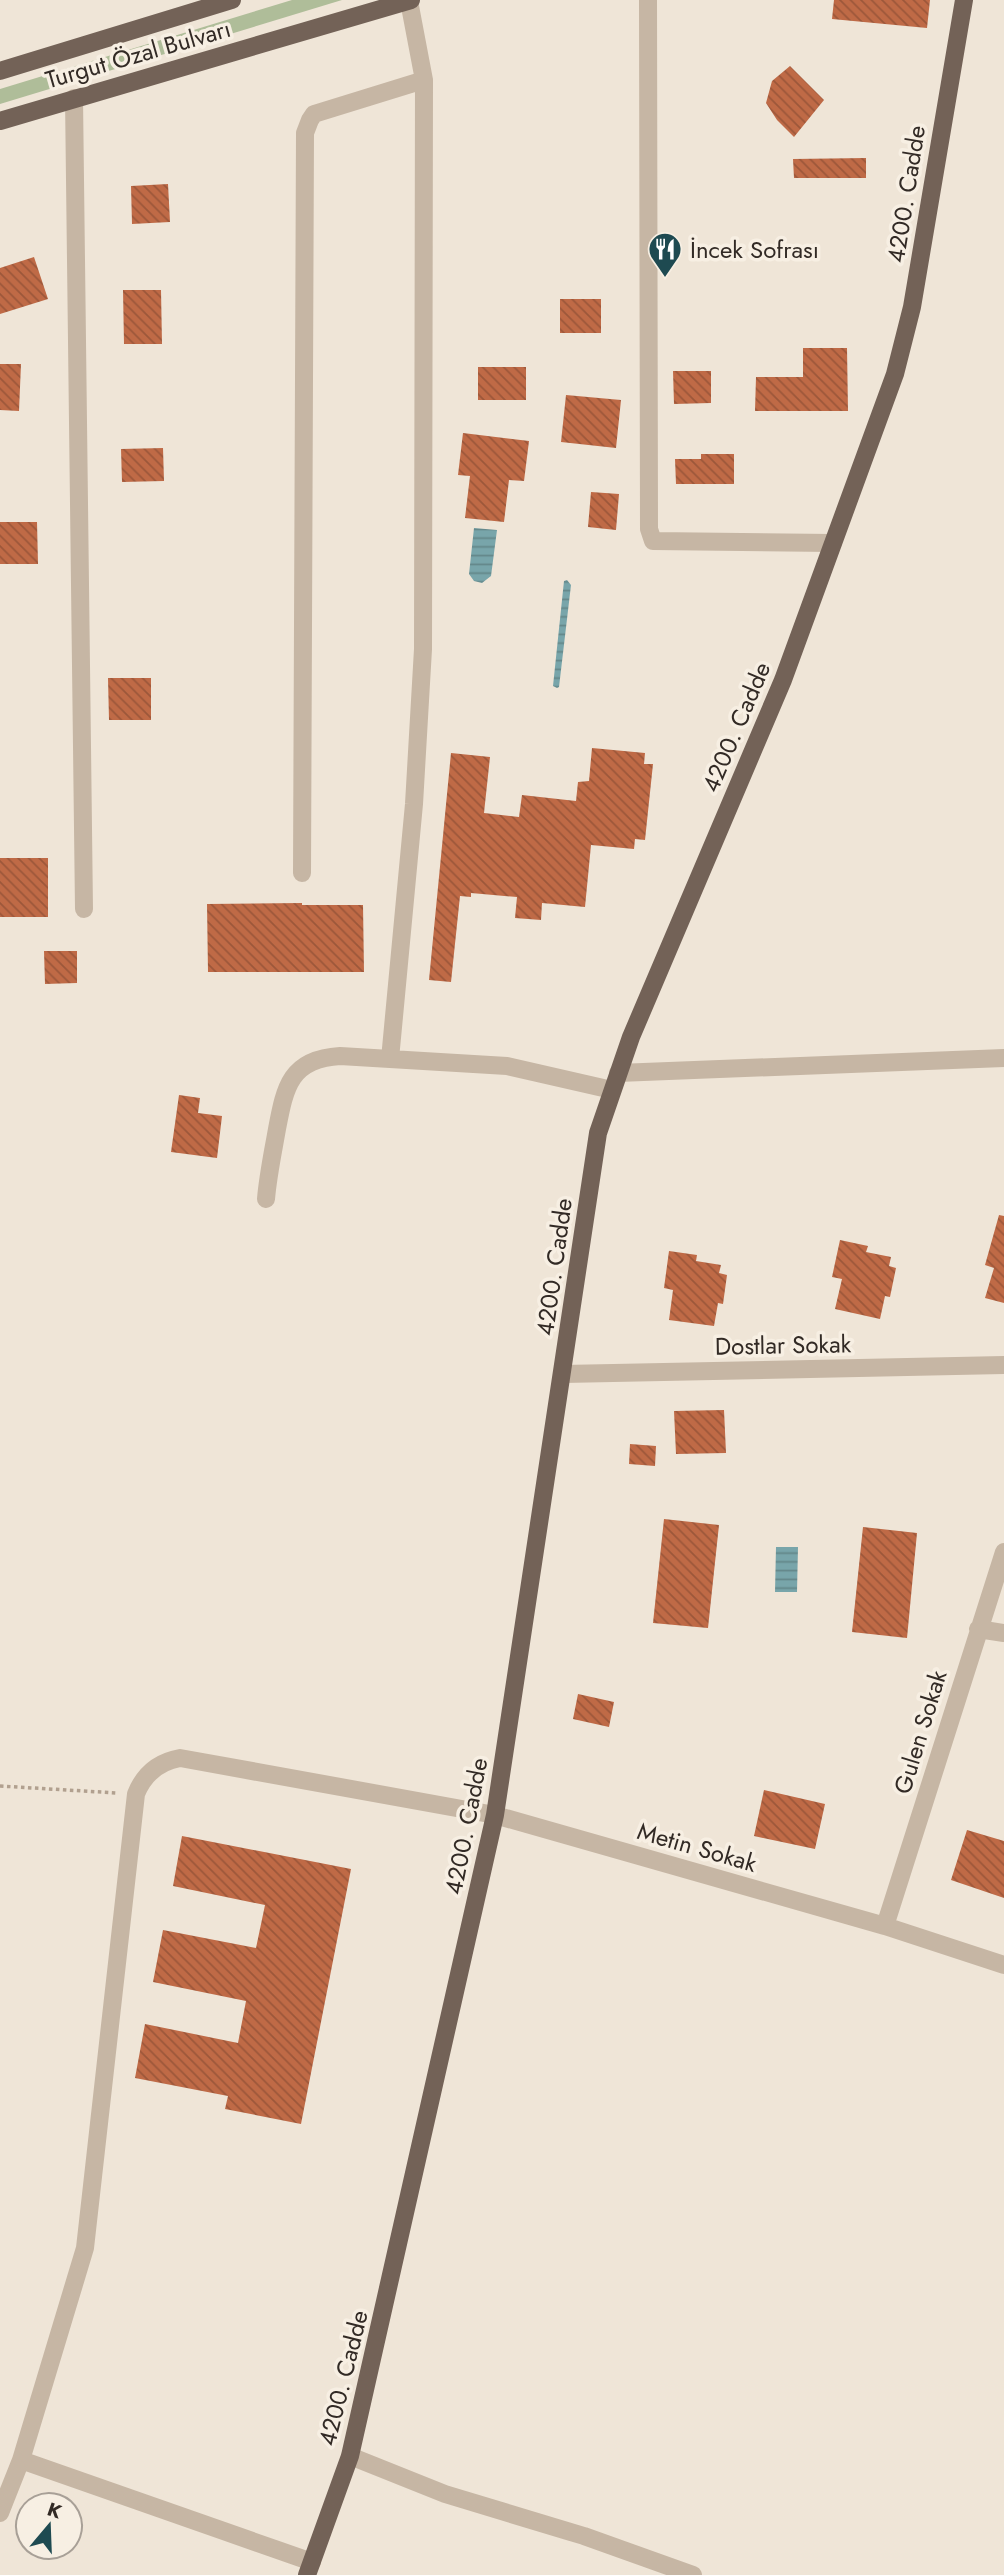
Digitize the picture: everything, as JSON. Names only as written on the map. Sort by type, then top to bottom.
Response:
[{"type":"main road","name":"Turgut Özal Bulvarı","points":[[0,71],[232,0]]},
{"type":"main road","name":"Turgut Özal Bulvarı","points":[[0,121],[410,0]]},
{"type":"main road","name":"4200. Cadde","points":[[310,2569],[350,2456],[495,1815],[598,1133],[636,1024],[783,680],[895,374],[912,307],[964,0]]},
{"type":"street","points":[[390,1059],[414,804],[423,661],[424,80],[410,0]]},
{"type":"street","points":[[648,0],[649,529],[653,541],[833,543]]},
{"type":"street","points":[[302,873],[305,133],[314,114],[424,80]]},
{"type":"street","points":[[74,98],[84,909]]},
{"type":"street","points":[[266,1199],[285,1090],[296,1073],[315,1060],[327,1057],[507,1066],[615,1082],[1004,1059]]},
{"type":"street","name":"Dostlar Sokak","points":[[563,1374],[1004,1365]]},
{"type":"street","name":"Gulen Sokak","points":[[885,1926],[1004,1552]]},
{"type":"street","points":[[978,1629],[1004,1633]]},
{"type":"street","name":"Metin Sokak","points":[[136,1794],[145,1776],[152,1770],[170,1760],[180,1758],[495,1815],[885,1926],[1004,1965]]},
{"type":"street","points":[[0,2513],[21,2460],[85,2248],[136,1794]]},
{"type":"street","points":[[350,2456],[445,2494],[584,2536],[693,2575]]},
{"type":"street","points":[[21,2460],[310,2569]]},
{"type":"path","points":[[0,1786],[136,1794]]},
{"type":"green space","points":[[292,0],[342,0],[0,104],[0,89]]},
{"type":"water","points":[[474,528],[497,530],[491,576],[482,583],[474,581],[469,574]]},
{"type":"water","points":[[567,580],[571,585],[557,688],[553,686],[564,581]]},
{"type":"water","points":[[776,1547],[798,1547],[797,1592],[775,1592]]},
{"type":"building","points":[[834,0],[930,0],[927,28],[832,19]]},
{"type":"building","points":[[790,66],[824,100],[794,137],[777,120],[766,103],[772,81]]},
{"type":"building","points":[[866,158],[866,178],[794,178],[793,159]]},
{"type":"building","points":[[168,184],[170,222],[132,224],[131,186]]},
{"type":"building","points":[[34,257],[48,299],[0,314],[0,268]]},
{"type":"building","points":[[123,290],[161,290],[162,344],[124,344]]},
{"type":"building","points":[[560,299],[601,299],[601,333],[560,333]]},
{"type":"building","points":[[803,348],[847,348],[848,411],[755,411],[756,377],[803,377]]},
{"type":"building","points":[[0,364],[21,364],[19,411],[0,410]]},
{"type":"building","points":[[478,367],[526,367],[526,400],[478,400]]},
{"type":"building","points":[[673,371],[711,371],[711,403],[674,404]]},
{"type":"building","points":[[566,395],[621,400],[616,448],[561,442]]},
{"type":"building","points":[[463,433],[529,441],[524,481],[509,480],[504,522],[465,518],[470,476],[458,475]]},
{"type":"building","points":[[163,448],[164,481],[122,482],[121,449]]},
{"type":"building","points":[[701,454],[734,454],[734,484],[676,484],[675,459],[701,459]]},
{"type":"building","points":[[591,492],[619,494],[616,530],[588,527]]},
{"type":"building","points":[[0,522],[37,522],[38,564],[0,564]]},
{"type":"building","points":[[108,678],[151,678],[151,720],[109,720]]},
{"type":"building","points":[[592,748],[645,753],[644,764],[653,764],[645,840],[635,839],[634,849],[591,845],[585,907],[542,903],[541,920],[515,918],[517,897],[471,893],[471,897],[460,896],[451,982],[429,980],[451,753],[490,757],[484,813],[519,817],[522,795],[576,801],[578,782],[589,781]]},
{"type":"building","points":[[0,858],[48,858],[48,917],[0,917]]},
{"type":"building","points":[[207,904],[363,905],[364,972],[208,972]]},
{"type":"building","points":[[44,951],[77,951],[77,983],[45,984]]},
{"type":"building","points":[[179,1095],[200,1098],[198,1113],[222,1116],[217,1158],[171,1152]]},
{"type":"building","points":[[999,1215],[1004,1216],[1004,1303],[985,1298],[994,1268],[985,1265]]},
{"type":"building","points":[[840,1240],[868,1246],[866,1252],[891,1257],[889,1266],[896,1268],[890,1297],[885,1296],[880,1319],[835,1309],[842,1279],[832,1277]]},
{"type":"building","points":[[669,1251],[697,1255],[696,1261],[721,1265],[719,1273],[727,1275],[723,1304],[718,1303],[714,1326],[669,1320],[673,1290],[664,1288]]},
{"type":"building","points":[[724,1410],[726,1453],[676,1454],[674,1411]]},
{"type":"building","points":[[630,1444],[656,1446],[655,1466],[629,1464]]},
{"type":"building","points":[[664,1519],[719,1525],[708,1628],[653,1623]]},
{"type":"building","points":[[863,1527],[917,1533],[907,1638],[852,1632]]},
{"type":"building","points":[[578,1694],[614,1702],[609,1727],[573,1719]]},
{"type":"building","points":[[764,1790],[825,1804],[815,1849],[754,1836]]},
{"type":"building","points":[[967,1830],[1004,1841],[1004,1898],[951,1880]]},
{"type":"building","points":[[182,1836],[351,1869],[301,2124],[225,2109],[228,2096],[135,2078],[145,2024],[238,2043],[246,2001],[153,1982],[163,1930],[256,1948],[265,1905],[173,1886]]},
{"type":"place","name":"İncek Sofrası","points":[[665,279]]}]
